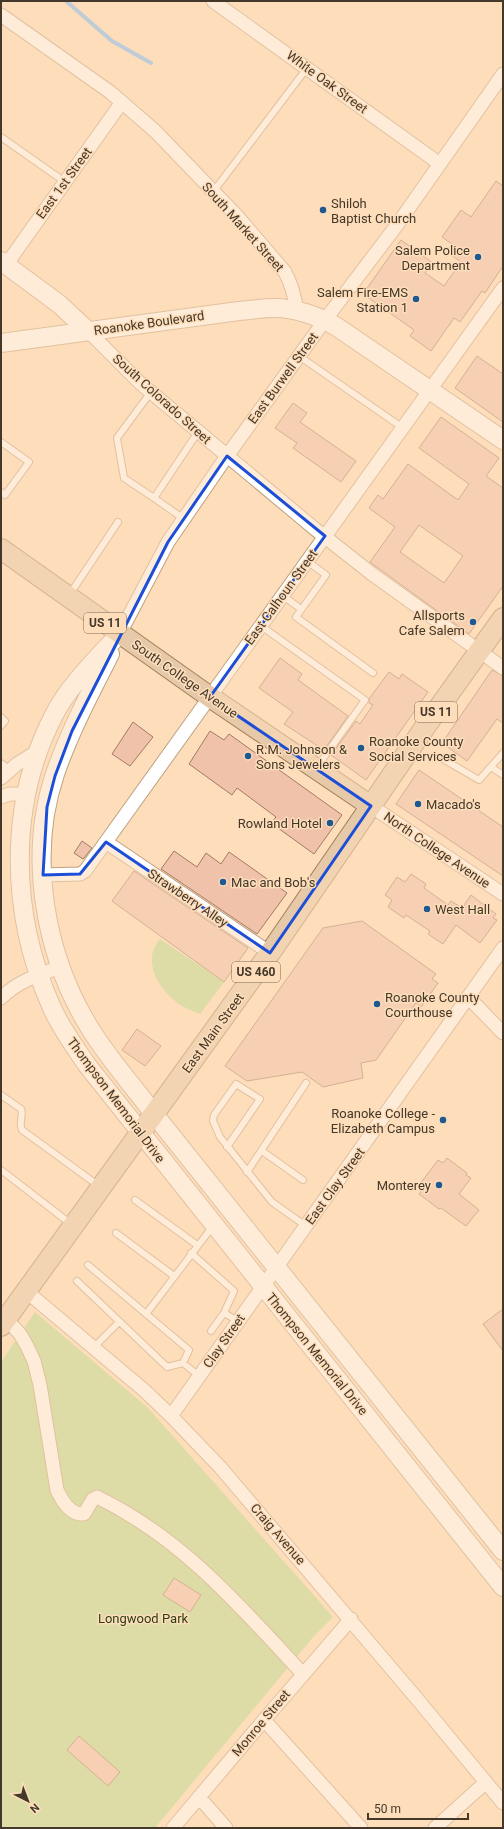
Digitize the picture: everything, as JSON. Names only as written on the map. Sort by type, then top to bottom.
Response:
[{"type":"main road","name":"South Colorado Street","points":[[3,263],[59,304],[88,331]]},
{"type":"main road","name":"Roanoke Boulevard","points":[[1,343],[239,310],[275,308],[297,312]]},
{"type":"main road","points":[[297,312],[325,320],[503,440]]},
{"type":"main road","name":"South College Avenue","points":[[1,549],[210,697],[371,806]]},
{"type":"main road","name":"East Main Street","points":[[3,1319],[26,1291],[102,1188],[270,953],[503,618]]},
{"type":"main road","name":"Thompson Memorial Drive","points":[[120,633],[79,679],[55,712],[38,751],[27,794],[19,855],[23,917],[39,975],[52,1008],[66,1035],[87,1065],[503,1587]]},
{"type":"main road","name":"Thompson Memorial Drive","points":[[120,633],[72,731],[54,776],[47,807],[44,831],[43,875],[50,932],[60,967],[77,1005],[91,1030],[154,1114],[277,1266],[503,1551]]},
{"type":"street","name":"White Oak Street","points":[[213,1],[228,5],[307,68],[440,164]]},
{"type":"street","name":"South Market Street","points":[[1,15],[122,102],[155,131],[213,192],[285,272],[291,283],[296,300],[297,312]]},
{"type":"street","name":"East Burwell Street","points":[[120,633],[168,542],[227,456],[440,164],[503,74]]},
{"type":"street","name":"East 1st Street","points":[[3,263],[65,182],[122,102]]},
{"type":"street","name":"East Calhoun Street","points":[[43,875],[80,874],[85,871],[503,288]]},
{"type":"street","name":"South Colorado Street","points":[[88,331],[151,392],[325,536],[372,574],[503,668]]},
{"type":"street","points":[[4,770],[38,751]]},
{"type":"street","points":[[1,797],[10,794],[27,794]]},
{"type":"street","name":"North College Avenue","points":[[371,806],[503,894]]},
{"type":"street","name":"Strawberry Alley","points":[[106,842],[270,953]]},
{"type":"street","name":"East Clay Street","points":[[277,1266],[503,948]]},
{"type":"street","points":[[3,991],[21,982],[60,967]]},
{"type":"street","points":[[468,998],[503,1033]]},
{"type":"street","name":"Clay Street","points":[[171,1416],[277,1266]]},
{"type":"street","name":"Craig Avenue","points":[[26,1291],[145,1391],[220,1467],[351,1620],[503,1803]]},
{"type":"street","points":[[3,1319],[20,1334],[34,1361],[40,1385],[57,1490],[62,1500],[69,1508],[80,1514],[84,1514],[93,1499],[97,1497],[144,1524],[180,1549],[211,1576],[303,1674]]},
{"type":"street","name":"Monroe Street","points":[[173,1828],[303,1674],[351,1620]]},
{"type":"street","points":[[264,1720],[361,1828]]},
{"type":"street","points":[[435,1828],[486,1782]]},
{"type":"street","points":[[199,1797],[226,1828]]},
{"type":"lane","points":[[213,192],[307,68]]},
{"type":"lane","points":[[1,137],[65,182]]},
{"type":"lane","points":[[300,356],[403,428]]},
{"type":"lane","points":[[151,392],[117,438],[124,478],[184,519]]},
{"type":"lane","points":[[154,498],[198,432]]},
{"type":"lane","points":[[1,442],[29,462],[5,495],[1,492]]},
{"type":"lane","points":[[68,597],[118,522]]},
{"type":"lane","points":[[307,561],[326,575],[296,617],[373,674]]},
{"type":"lane","points":[[283,596],[301,609]]},
{"type":"lane","points":[[260,626],[365,700],[316,769]]},
{"type":"lane","points":[[1,717],[5,720],[1,726]]},
{"type":"lane","points":[[443,759],[479,780],[503,753]]},
{"type":"lane","points":[[491,767],[503,775]]},
{"type":"lane","points":[[247,1172],[306,1083]]},
{"type":"lane","points":[[227,1147],[260,1099],[236,1084],[214,1116],[213,1121],[220,1137],[227,1147],[247,1172],[272,1202],[306,1226]]},
{"type":"lane","points":[[1,1095],[22,1109],[23,1113],[20,1125],[22,1130],[102,1188]]},
{"type":"lane","points":[[262,1151],[302,1180]]},
{"type":"lane","points":[[1,1170],[74,1226]]},
{"type":"lane","points":[[135,1200],[197,1245]]},
{"type":"lane","points":[[146,1314],[214,1224]]},
{"type":"lane","points":[[116,1233],[174,1276]]},
{"type":"lane","points":[[191,1253],[234,1291],[224,1313],[211,1331]]},
{"type":"lane","points":[[88,1265],[189,1350],[183,1363]]},
{"type":"lane","points":[[77,1282],[167,1367],[183,1363]]},
{"type":"lane","points":[[224,1313],[238,1321]]},
{"type":"lane","points":[[93,1348],[119,1322]]},
{"type":"lane","points":[[183,1363],[199,1376]]},
{"type":"highlighted area","points":[[227,456],[325,536],[210,697],[371,806],[270,953],[106,842],[80,874],[43,875],[47,807],[55,776],[72,731],[168,542]]},
{"type":"green space","points":[[160,939],[224,982],[200,1014],[175,1001],[168,995],[158,980],[154,972],[152,955]]},
{"type":"green space","name":"Longwood Park","points":[[35,1312],[148,1408],[333,1617],[314,1636],[155,1828],[1,1828],[1,1362]]},
{"type":"building","points":[[496,181],[503,186],[503,266],[485,293],[482,291],[460,322],[454,318],[431,351],[410,336],[414,330],[363,294],[401,240],[433,263],[425,273],[444,286],[461,262],[447,252],[452,244],[442,237],[461,210],[471,217]]},
{"type":"building","points":[[477,356],[503,374],[503,422],[455,388]]},
{"type":"building","points":[[293,403],[307,413],[300,422],[356,461],[341,482],[293,448],[297,443],[275,428]]},
{"type":"building","points":[[441,417],[499,458],[486,476],[503,488],[503,586],[469,634],[370,562],[395,527],[369,508],[378,495],[383,499],[408,464],[458,500],[469,484],[419,448]],"holes":[[[419,525],[463,556],[444,583],[400,552]]]},
{"type":"building","points":[[280,658],[302,674],[298,680],[348,716],[324,750],[284,724],[293,712],[259,688]]},
{"type":"building","points":[[492,670],[503,676],[503,723],[497,719],[467,761],[442,743]]},
{"type":"building","points":[[389,672],[399,679],[402,674],[428,692],[366,780],[331,755],[356,721],[360,724],[373,705],[369,703],[369,699]]},
{"type":"building","points":[[133,722],[153,737],[130,766],[112,754]]},
{"type":"building","points":[[210,731],[224,740],[229,734],[342,815],[314,854],[271,823],[276,817],[237,788],[232,795],[189,764]]},
{"type":"building","points":[[419,770],[503,827],[503,876],[396,804]]},
{"type":"building","points":[[82,841],[92,848],[83,859],[74,853]]},
{"type":"building","name":"Mac and Bob's","points":[[174,851],[197,867],[206,853],[221,864],[229,852],[287,893],[257,934],[161,869]]},
{"type":"building","points":[[134,871],[248,948],[224,982],[112,901]]},
{"type":"building","name":"West Hall","points":[[411,874],[426,884],[424,888],[448,905],[451,901],[462,908],[471,895],[496,914],[493,918],[497,920],[480,943],[456,925],[443,944],[428,934],[430,931],[406,915],[404,918],[388,907],[392,900],[385,895],[397,877],[405,882]]},
{"type":"building","name":"Roanoke County Courthouse","points":[[362,921],[436,974],[432,979],[438,983],[421,1007],[416,1003],[376,1060],[361,1063],[363,1078],[323,1087],[302,1072],[247,1081],[225,1066],[323,928]]},
{"type":"building","points":[[137,1029],[161,1046],[145,1066],[122,1050]]},
{"type":"building","name":"Monterey","points":[[447,1158],[467,1173],[466,1175],[471,1178],[459,1194],[479,1210],[466,1226],[419,1194],[423,1189],[419,1185],[438,1160],[443,1163]]},
{"type":"building","points":[[503,1309],[503,1351],[483,1324]]},
{"type":"building","points":[[174,1578],[201,1595],[190,1612],[163,1595]]},
{"type":"building","points":[[79,1736],[120,1772],[108,1786],[67,1750]]},
{"type":"waterway","points":[[66,1],[112,41],[151,63]]},
{"type":"place","name":"Shiloh Baptist Church","points":[[323,210]]},
{"type":"place","name":"Salem Police Department","points":[[478,257]]},
{"type":"place","name":"Salem Fire-EMS Station 1","points":[[416,299]]},
{"type":"place","name":"Allsports Cafe Salem","points":[[473,622]]},
{"type":"place","name":"Roanoke County Social Services","points":[[361,748]]},
{"type":"place","name":"R.M. Johnson & Sons Jewelers","points":[[248,756]]},
{"type":"place","name":"Macado's","points":[[418,804]]},
{"type":"place","name":"Rowland Hotel","points":[[330,823]]},
{"type":"place","name":"Mac and Bob's","points":[[223,882]]},
{"type":"place","name":"West Hall","points":[[427,909]]},
{"type":"place","name":"Roanoke County Courthouse","points":[[377,1004]]},
{"type":"place","name":"Roanoke College - Elizabeth Campus","points":[[443,1120]]},
{"type":"place","name":"Monterey","points":[[439,1185]]}]
